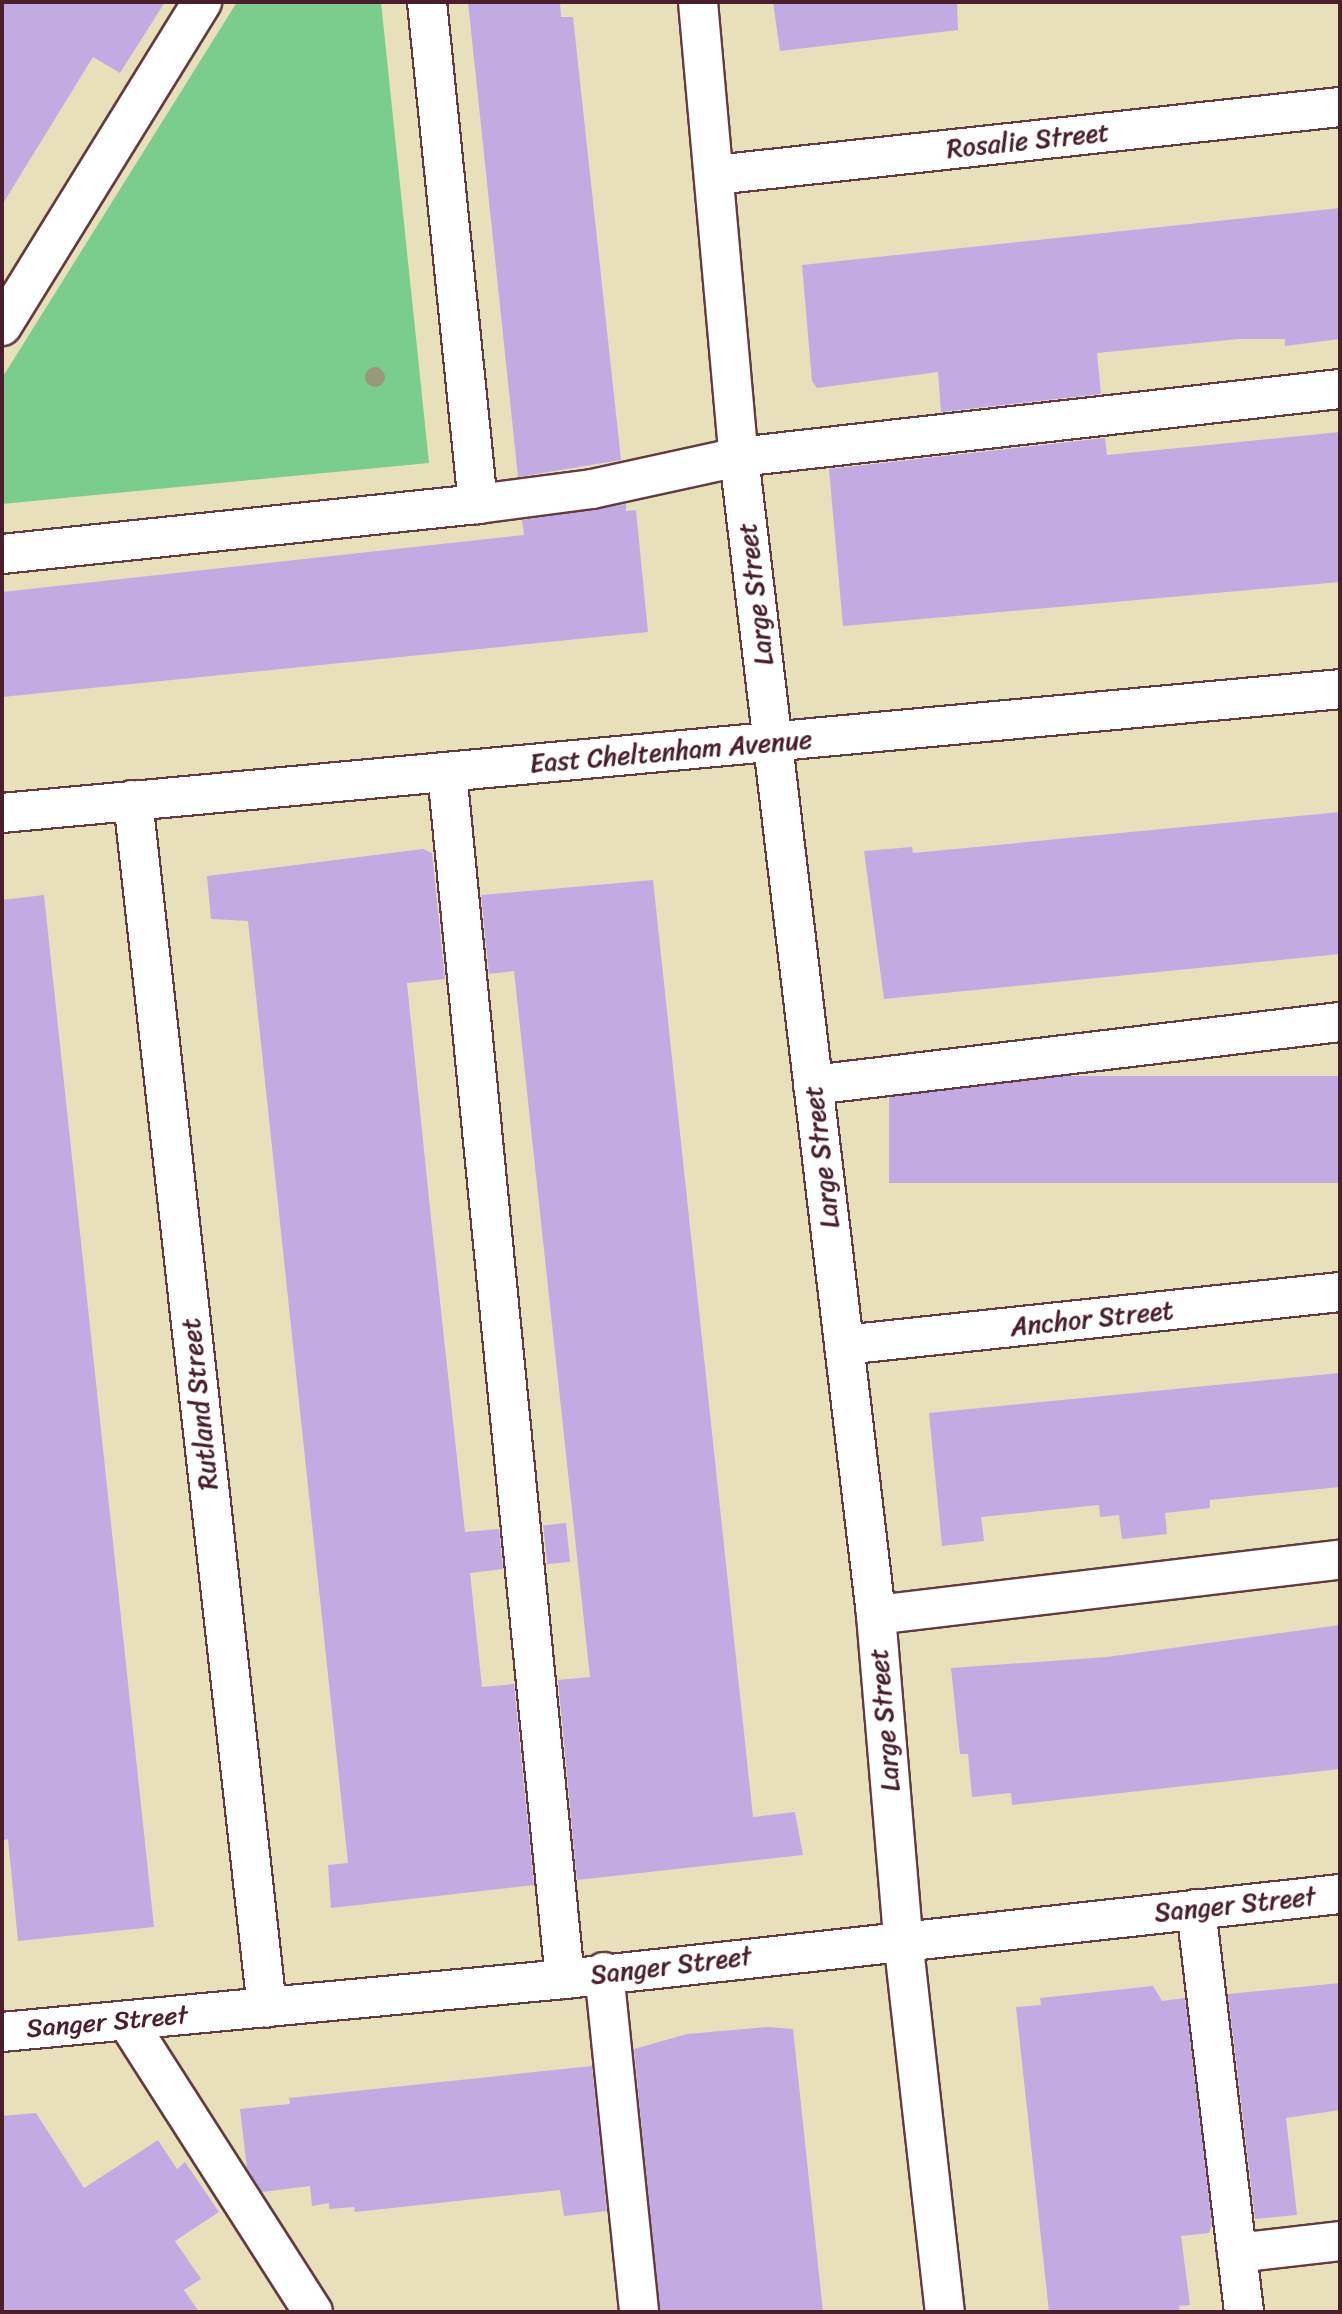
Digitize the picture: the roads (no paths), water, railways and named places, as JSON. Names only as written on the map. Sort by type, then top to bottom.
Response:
[{"type":"street","points":[[2,326],[202,2]]},
{"type":"street","points":[[427,2],[478,504]]},
{"type":"street","name":"Large Street","points":[[698,2],[739,457],[876,1615],[902,1939],[944,2312]]},
{"type":"street","name":"Rosalie Street","points":[[715,175],[1340,107]]},
{"type":"street","points":[[2,554],[478,504],[593,489],[739,457],[1340,389]]},
{"type":"street","name":"East Cheltenham Avenue","points":[[2,813],[1340,689]]},
{"type":"street","points":[[447,772],[565,1979]]},
{"type":"street","name":"Rutland Street","points":[[133,800],[267,2008]]},
{"type":"street","points":[[813,1085],[1340,1022]]},
{"type":"street","name":"Anchor Street","points":[[844,1345],[1340,1292]]},
{"type":"street","points":[[876,1615],[1340,1560]]},
{"type":"street","name":"Sanger Street","points":[[2,2032],[565,1979],[604,1972],[902,1939],[1340,1894]]},
{"type":"street","points":[[1196,1909],[1244,2312]]},
{"type":"street","points":[[604,1972],[639,2312]]},
{"type":"street","points":[[127,2021],[313,2312]]},
{"type":"street","points":[[1237,2253],[1340,2241]]}]
